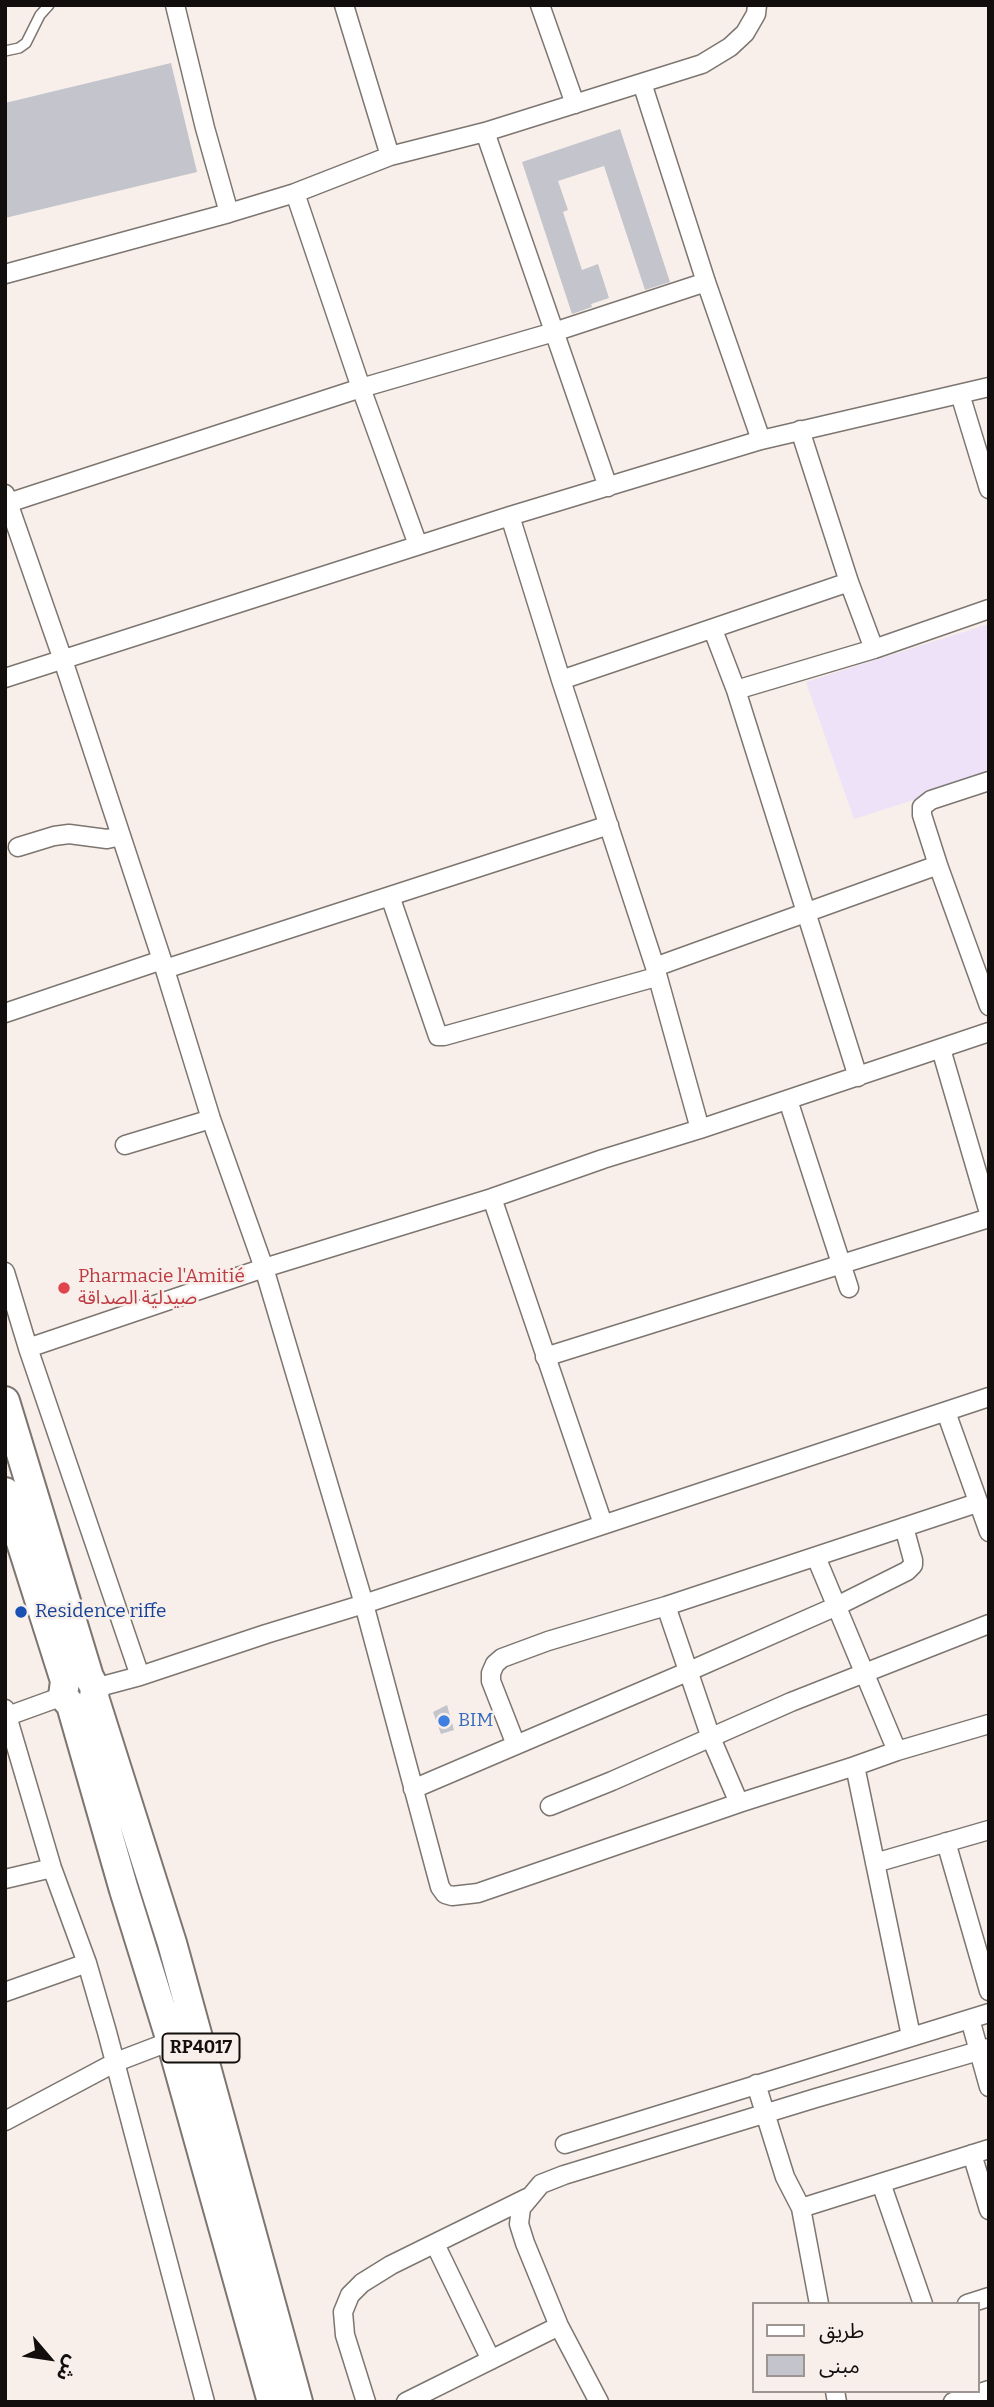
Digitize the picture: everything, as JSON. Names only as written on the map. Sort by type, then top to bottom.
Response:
[{"type":"main road","name":"RP4017","points":[[5,1401],[79,1691],[124,1890],[171,2041],[272,2402]]},
{"type":"main road","name":"RP4017","points":[[5,1492],[183,1980],[298,2402]]},
{"type":"street","points":[[175,5],[229,213]]},
{"type":"street","points":[[344,5],[390,156]]},
{"type":"street","points":[[540,5],[575,104]]},
{"type":"street","points":[[5,274],[229,213],[295,193],[390,156],[485,132],[702,64],[730,47],[745,33],[756,15],[757,5]]},
{"type":"street","points":[[642,83],[706,282],[761,440]]},
{"type":"street","points":[[485,132],[608,486]]},
{"type":"street","points":[[295,193],[418,545]]},
{"type":"street","points":[[706,282],[554,332],[361,388],[6,499],[63,660],[211,1119],[264,1268],[364,1604],[440,1887],[445,1894],[469,1895],[500,1886],[738,1803],[989,1724]]},
{"type":"street","points":[[5,678],[510,516],[761,440],[989,387]]},
{"type":"street","points":[[960,394],[989,489]]},
{"type":"street","points":[[800,430],[849,582],[874,649]]},
{"type":"street","points":[[510,516],[655,972],[699,1129]]},
{"type":"street","points":[[561,680],[849,582]]},
{"type":"street","points":[[736,690],[874,649],[989,609]]},
{"type":"street","points":[[713,630],[736,690],[858,1077]]},
{"type":"street","points":[[989,781],[931,800],[922,807],[922,815],[938,865],[989,1006]]},
{"type":"street","points":[[5,1013],[390,896],[609,825]]},
{"type":"street","points":[[18,847],[69,834],[107,839],[121,836]]},
{"type":"street","points":[[390,896],[438,1036],[444,1036],[655,972],[807,912],[938,865]]},
{"type":"street","points":[[28,1348],[264,1268],[492,1198],[989,1032]]},
{"type":"street","points":[[545,1357],[989,1216],[942,1049]]},
{"type":"street","points":[[788,1100],[849,1288]]},
{"type":"street","points":[[125,1145],[211,1119]]},
{"type":"street","points":[[492,1198],[603,1524]]},
{"type":"street","points":[[5,1272],[28,1348],[140,1676]]},
{"type":"street","points":[[205,2402],[116,2063],[87,1963],[52,1867],[6,1714],[79,1691],[140,1676],[364,1604],[989,1398]]},
{"type":"street","points":[[946,1412],[989,1532]]},
{"type":"street","points":[[516,1745],[491,1681],[495,1664],[502,1658],[978,1503]]},
{"type":"street","points":[[413,1789],[837,1606],[911,1568],[914,1560],[904,1527]]},
{"type":"street","points":[[817,1557],[897,1751]]},
{"type":"street","points":[[666,1606],[710,1738],[738,1803]]},
{"type":"street","points":[[550,1806],[864,1673],[989,1624]]},
{"type":"street","points":[[855,1766],[911,2036]]},
{"type":"street","points":[[875,1863],[989,1830]]},
{"type":"street","points":[[946,1842],[989,1991]]},
{"type":"street","points":[[5,1879],[52,1867]]},
{"type":"street","points":[[5,1992],[87,1963]]},
{"type":"street","points":[[565,2144],[989,2013]]},
{"type":"street","points":[[970,2018],[984,2049],[989,2087]]},
{"type":"street","points":[[5,2121],[116,2063],[171,2041]]},
{"type":"street","points":[[599,2402],[559,2326],[519,2224],[521,2208],[541,2184],[984,2049]]},
{"type":"street","points":[[756,2084],[785,2177],[801,2208],[819,2302]]},
{"type":"street","points":[[801,2208],[980,2151],[989,2210]]},
{"type":"street","points":[[881,2183],[922,2302]]},
{"type":"street","points":[[366,2402],[342,2318],[350,2295],[362,2283],[391,2265],[527,2198]]},
{"type":"street","points":[[435,2244],[491,2360]]},
{"type":"street","points":[[406,2402],[559,2326]]},
{"type":"street","points":[[953,2402],[989,2390]]},
{"type":"lane","points":[[5,51],[19,48],[26,43],[40,15],[49,5]]},
{"type":"shaded area","points":[[989,624],[989,776],[854,819],[806,682]]},
{"type":"building","points":[[171,63],[197,172],[5,218],[5,103]]},
{"type":"building","points":[[620,129],[670,282],[645,290],[604,166],[558,181],[568,210],[563,212],[582,270],[598,264],[609,298],[572,314],[522,162]]},
{"type":"building","name":"BIM","points":[[447,1705],[454,1730],[441,1734],[433,1712]]},
{"type":"place","name":"Pharmacie l'Amitié صيدلية الصداقة","points":[[64,1288]]},
{"type":"place","name":"Residence riffe","points":[[21,1612]]},
{"type":"place","name":"BIM","points":[[444,1721]]}]
